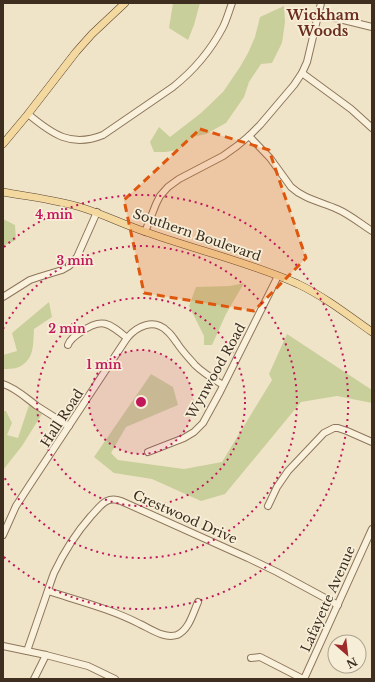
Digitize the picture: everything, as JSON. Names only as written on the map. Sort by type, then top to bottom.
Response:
[{"type":"main road","points":[[3,144],[76,52],[125,3]]},
{"type":"main road","name":"Southern Boulevard","points":[[3,192],[68,204],[97,212],[145,232],[245,263],[299,285],[330,302],[372,332]]},
{"type":"street","points":[[28,114],[49,131],[64,138],[82,140],[96,138],[103,135],[173,87],[195,66],[218,37],[224,26],[232,3]]},
{"type":"street","points":[[145,232],[160,196],[168,187],[179,179],[223,156],[237,146],[249,136],[289,91],[307,62],[321,3]]},
{"type":"street","points":[[319,14],[372,27]]},
{"type":"street","points":[[302,72],[351,109],[372,128]]},
{"type":"street","points":[[249,136],[270,158],[294,190],[302,196],[344,212],[372,231]]},
{"type":"street","points":[[3,298],[30,280],[62,270],[69,266],[77,257],[97,212]]},
{"type":"street","name":"Wynwood Road","points":[[148,452],[184,438],[194,432],[203,423],[278,276]]},
{"type":"street","points":[[68,345],[71,339],[89,326],[100,323],[111,326],[127,338]]},
{"type":"street","name":"Hall Road","points":[[3,535],[16,506],[127,338],[138,328],[146,325],[154,325],[163,328],[170,334],[196,366],[207,376],[223,385]]},
{"type":"street","points":[[3,384],[16,390],[69,426]]},
{"type":"street","points":[[268,506],[277,487],[288,471],[324,433],[334,428],[338,428],[372,442]]},
{"type":"street","name":"Crestwood Drive","points":[[27,651],[52,578],[61,560],[76,535],[103,503],[114,499],[248,558],[338,605]]},
{"type":"street","name":"Lafayette Avenue","points":[[303,679],[370,539],[372,529]]},
{"type":"street","points":[[48,591],[136,621],[167,636],[177,634],[184,630],[198,602]]},
{"type":"street","points":[[3,646],[88,666],[115,679]]},
{"type":"street","points":[[34,679],[46,655]]},
{"type":"street","points":[[251,658],[260,657],[303,679]]},
{"type":"highlighted area","points":[[200,129],[269,150],[306,258],[254,311],[144,293],[124,200]]},
{"type":"green space","points":[[173,3],[200,3],[188,40],[169,28]]},
{"type":"green space","points":[[284,6],[285,22],[282,43],[272,63],[261,64],[249,82],[244,97],[226,123],[206,134],[192,137],[178,150],[154,152],[150,142],[159,127],[170,137],[201,113],[223,92],[248,53],[255,37],[260,17]]},
{"type":"green space","points":[[3,219],[15,225],[16,240],[3,246]]},
{"type":"green space","points":[[244,283],[226,314],[212,345],[204,345],[204,336],[189,306],[196,287],[230,286]]},
{"type":"green space","points":[[49,302],[52,317],[34,329],[33,346],[28,360],[19,367],[13,369],[3,369],[3,355],[17,351],[12,333]]},
{"type":"green space","points":[[287,334],[372,390],[372,403],[337,396],[301,402],[225,494],[201,501],[152,479],[114,473],[94,457],[151,374],[173,387],[178,405],[126,427],[111,453],[118,460],[184,469],[222,462],[272,380],[269,374]]},
{"type":"green space","points":[[29,405],[42,414],[22,446],[3,470],[3,411],[6,411],[12,423],[7,435],[18,438]]},
{"type":"district","name":"Wickham Woods","points":[[323,24]]}]
